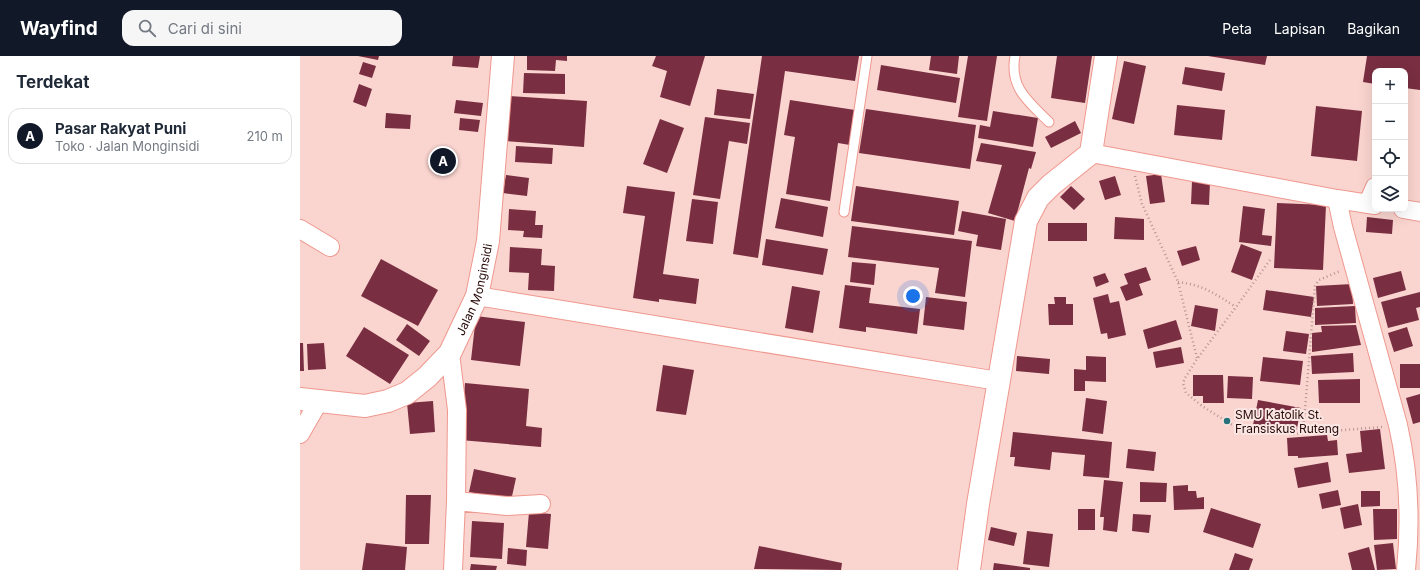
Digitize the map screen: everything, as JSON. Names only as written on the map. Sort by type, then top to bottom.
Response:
[{"type":"street","name":"Jalan Monginsidi","points":[[309,400],[365,406],[388,401],[407,393],[427,377],[450,353],[478,296],[488,241],[503,56]]},
{"type":"street","points":[[969,570],[998,381],[1026,221],[1038,198],[1051,185],[1091,153],[1106,56]]},
{"type":"street","points":[[1091,153],[1337,199],[1372,204]]},
{"type":"street","points":[[1337,199],[1403,446],[1408,485],[1409,540],[1406,570]]},
{"type":"street","points":[[1408,210],[1420,212]]},
{"type":"street","points":[[300,229],[330,247]]},
{"type":"street","points":[[478,296],[998,381]]},
{"type":"street","points":[[450,353],[457,404],[456,501],[453,570]]},
{"type":"street","points":[[300,434],[309,400]]},
{"type":"street","points":[[456,501],[507,506],[541,504]]},
{"type":"lane","points":[[844,212],[867,56]]},
{"type":"lane","points":[[1015,56],[1014,72],[1018,88],[1049,122]]},
{"type":"path","points":[[1131,160],[1142,204],[1178,282],[1197,359]]},
{"type":"path","points":[[1270,260],[1197,359],[1185,378],[1184,383],[1186,393],[1202,406],[1234,426],[1246,430],[1270,434],[1303,434],[1398,425]]},
{"type":"path","points":[[1303,434],[1315,286],[1319,280],[1354,266]]},
{"type":"path","points":[[1178,282],[1192,284],[1203,288],[1236,307]]},
{"type":"building","points":[[358,56],[379,56],[378,60]]},
{"type":"building","points":[[453,56],[480,56],[478,68],[452,66]]},
{"type":"building","points":[[527,56],[567,56],[567,61],[556,60],[555,71],[527,70]]},
{"type":"building","points":[[656,56],[705,56],[690,106],[660,97],[667,71],[652,66]]},
{"type":"building","points":[[762,56],[859,56],[855,81],[785,71],[758,258],[733,254]]},
{"type":"building","points":[[931,56],[959,56],[957,74],[929,70]]},
{"type":"building","points":[[968,56],[997,56],[987,121],[958,117]]},
{"type":"building","points":[[1057,56],[1092,56],[1085,103],[1051,98]]},
{"type":"building","points":[[1208,56],[1267,56],[1265,65]]},
{"type":"building","points":[[1367,56],[1420,56],[1420,90],[1408,88],[1408,68],[1372,68],[1372,84],[1363,82]]},
{"type":"building","points":[[1124,61],[1146,66],[1134,124],[1112,119]]},
{"type":"building","points":[[363,62],[376,66],[372,78],[359,74]]},
{"type":"building","points":[[881,65],[960,78],[956,103],[877,90]]},
{"type":"building","points":[[1185,67],[1225,73],[1222,91],[1182,84]]},
{"type":"building","points":[[524,73],[565,74],[565,94],[523,93]]},
{"type":"building","points":[[359,84],[372,89],[366,107],[353,102]]},
{"type":"building","points":[[717,89],[754,94],[750,119],[714,115]]},
{"type":"building","points":[[509,96],[587,101],[584,147],[506,141]]},
{"type":"building","points":[[456,100],[483,103],[481,116],[454,113]]},
{"type":"building","points":[[790,100],[855,110],[850,145],[838,143],[830,201],[786,194],[795,137],[784,135]]},
{"type":"building","points":[[1177,105],[1225,110],[1222,140],[1174,135]]},
{"type":"building","points":[[1316,106],[1362,111],[1357,161],[1311,156]]},
{"type":"building","points":[[866,109],[976,125],[970,169],[859,153]]},
{"type":"building","points":[[993,111],[1038,118],[1033,147],[978,138],[980,125],[990,127]]},
{"type":"building","points":[[386,113],[411,115],[410,129],[385,128]]},
{"type":"building","points":[[705,117],[750,123],[747,144],[729,141],[720,199],[693,195]]},
{"type":"building","points":[[460,118],[480,120],[478,132],[459,130]]},
{"type":"building","points":[[660,119],[684,128],[667,173],[643,164]]},
{"type":"building","points":[[1075,121],[1081,133],[1051,148],[1045,137]]},
{"type":"building","points":[[981,143],[1036,152],[1031,169],[1029,168],[1015,221],[988,213],[1002,165],[976,161]]},
{"type":"building","points":[[516,146],[553,148],[552,164],[515,162]]},
{"type":"building","points":[[1161,174],[1165,202],[1150,204],[1146,176]]},
{"type":"building","points":[[506,175],[529,178],[527,196],[503,193]]},
{"type":"building","points":[[1115,176],[1121,195],[1105,200],[1099,181]]},
{"type":"building","points":[[1192,181],[1210,182],[1209,205],[1191,204]]},
{"type":"building","points":[[627,186],[675,192],[663,274],[699,279],[696,304],[659,299],[659,302],[633,298],[645,216],[623,213]]},
{"type":"building","points":[[856,186],[959,201],[954,235],[851,221]]},
{"type":"building","points":[[1071,186],[1085,199],[1074,210],[1060,197]]},
{"type":"building","points":[[781,198],[828,207],[823,237],[775,228]]},
{"type":"building","points":[[692,199],[718,202],[713,244],[686,241]]},
{"type":"building","points":[[1277,203],[1326,205],[1323,270],[1274,268]]},
{"type":"building","points":[[1243,206],[1265,209],[1262,235],[1272,236],[1271,246],[1239,242]]},
{"type":"building","points":[[509,209],[536,211],[535,225],[543,225],[542,238],[523,237],[524,231],[508,230]]},
{"type":"building","points":[[962,211],[1006,219],[1001,250],[976,246],[978,235],[958,231]]},
{"type":"building","points":[[1115,217],[1144,219],[1144,240],[1114,239]]},
{"type":"building","points":[[1367,217],[1393,220],[1392,234],[1366,232]]},
{"type":"building","points":[[1048,223],[1087,223],[1087,241],[1048,241]]},
{"type":"building","points":[[852,226],[972,241],[965,297],[935,293],[939,268],[848,257]]},
{"type":"building","points":[[766,239],[828,249],[823,275],[762,265]]},
{"type":"building","points":[[1241,244],[1262,252],[1252,280],[1231,272]]},
{"type":"building","points":[[1196,246],[1200,260],[1182,266],[1177,251]]},
{"type":"building","points":[[510,247],[542,249],[541,265],[555,266],[554,291],[528,290],[529,273],[509,272]]},
{"type":"building","points":[[381,259],[438,290],[418,326],[361,296]]},
{"type":"building","points":[[852,262],[876,264],[874,285],[850,282]]},
{"type":"building","points":[[1146,267],[1151,280],[1139,284],[1143,295],[1126,301],[1120,287],[1128,284],[1124,274]]},
{"type":"building","points":[[1401,271],[1406,290],[1378,298],[1373,278]]},
{"type":"building","points":[[1105,273],[1109,282],[1096,287],[1093,277]]},
{"type":"building","points":[[1352,284],[1353,304],[1317,306],[1316,286]]},
{"type":"building","points":[[845,285],[871,288],[869,303],[920,309],[917,334],[866,327],[866,332],[839,328]]},
{"type":"building","points":[[792,286],[820,291],[813,333],[785,328]]},
{"type":"building","points":[[1266,290],[1314,297],[1311,317],[1263,310]]},
{"type":"building","points":[[1420,292],[1420,307],[1416,308],[1419,320],[1388,328],[1381,302]]},
{"type":"building","points":[[1108,294],[1110,303],[1119,301],[1126,335],[1108,339],[1107,333],[1101,334],[1093,298]]},
{"type":"building","points":[[926,297],[967,302],[964,330],[923,325]]},
{"type":"building","points":[[1054,297],[1066,297],[1066,304],[1073,304],[1073,325],[1049,325],[1048,304],[1055,304]]},
{"type":"building","points":[[1195,305],[1218,309],[1215,331],[1191,326]]},
{"type":"building","points":[[1355,306],[1356,323],[1315,325],[1315,308]]},
{"type":"building","points":[[476,316],[525,322],[520,366],[471,360]]},
{"type":"building","points":[[1176,320],[1182,339],[1148,349],[1143,330]]},
{"type":"building","points":[[407,324],[430,341],[419,356],[396,340]]},
{"type":"building","points":[[1356,325],[1361,345],[1312,352],[1312,333],[1322,332],[1321,326]]},
{"type":"building","points":[[364,327],[409,355],[390,384],[346,356]]},
{"type":"building","points":[[1407,327],[1413,346],[1394,352],[1388,333]]},
{"type":"building","points":[[1286,331],[1309,334],[1306,354],[1283,351]]},
{"type":"building","points":[[300,343],[303,343],[304,371],[300,371]]},
{"type":"building","points":[[324,343],[326,369],[308,370],[307,344]]},
{"type":"building","points":[[1181,347],[1184,363],[1156,368],[1153,352]]},
{"type":"building","points":[[1353,353],[1354,372],[1312,374],[1311,356]]},
{"type":"building","points":[[1017,356],[1050,359],[1049,374],[1016,371]]},
{"type":"building","points":[[1086,356],[1106,357],[1106,382],[1085,381],[1085,391],[1074,391],[1074,369],[1086,370]]},
{"type":"building","points":[[1263,357],[1303,361],[1300,385],[1260,381]]},
{"type":"building","points":[[1400,364],[1420,364],[1420,388],[1400,388]]},
{"type":"building","points":[[663,365],[694,370],[686,415],[656,411]]},
{"type":"building","points":[[1193,375],[1223,375],[1224,403],[1203,403],[1203,396],[1193,396]]},
{"type":"building","points":[[1228,376],[1253,377],[1252,399],[1227,398]]},
{"type":"building","points":[[1360,379],[1360,403],[1319,403],[1318,380]]},
{"type":"building","points":[[465,383],[529,389],[526,426],[542,428],[541,447],[460,440]]},
{"type":"building","points":[[1420,394],[1420,422],[1413,424],[1406,398]]},
{"type":"building","points":[[1086,398],[1107,401],[1103,434],[1082,431]]},
{"type":"building","points":[[1258,400],[1301,408],[1296,433],[1253,425]]},
{"type":"building","points":[[433,401],[435,432],[410,434],[407,403]]},
{"type":"building","points":[[1380,429],[1385,469],[1349,473],[1346,454],[1362,452],[1360,431]]},
{"type":"building","points":[[1013,432],[1112,442],[1109,478],[1083,476],[1085,455],[1052,452],[1050,470],[1014,466],[1015,457],[1010,457]]},
{"type":"building","points":[[1327,435],[1328,441],[1337,440],[1338,455],[1298,458],[1298,456],[1288,456],[1287,438]]},
{"type":"building","points":[[1128,449],[1156,452],[1154,471],[1126,468]]},
{"type":"building","points":[[1328,462],[1331,482],[1298,488],[1294,468]]},
{"type":"building","points":[[474,469],[516,478],[511,501],[469,492]]},
{"type":"building","points":[[1104,480],[1123,482],[1117,532],[1103,530],[1104,517],[1100,517]]},
{"type":"building","points":[[1140,482],[1167,483],[1166,502],[1140,502]]},
{"type":"building","points":[[1188,485],[1188,491],[1196,491],[1197,498],[1204,497],[1204,509],[1174,510],[1173,486]]},
{"type":"building","points":[[1338,490],[1341,505],[1322,509],[1319,494]]},
{"type":"building","points":[[1361,491],[1380,491],[1380,506],[1361,507]]},
{"type":"building","points":[[406,495],[431,495],[429,544],[405,544]]},
{"type":"building","points":[[1358,504],[1362,525],[1344,529],[1340,508]]},
{"type":"building","points":[[1211,508],[1261,524],[1253,548],[1203,532]]},
{"type":"building","points":[[1078,509],[1095,509],[1095,530],[1078,530]]},
{"type":"building","points":[[1373,509],[1397,509],[1397,539],[1374,540]]},
{"type":"building","points":[[529,512],[551,514],[548,549],[526,547]]},
{"type":"building","points":[[1133,514],[1151,515],[1149,533],[1132,531]]},
{"type":"building","points":[[472,521],[504,523],[502,559],[470,557]]},
{"type":"building","points":[[991,527],[1017,533],[1014,546],[988,540]]},
{"type":"building","points":[[1027,531],[1053,534],[1049,567],[1023,564]]},
{"type":"building","points":[[366,543],[407,547],[405,570],[362,570]]},
{"type":"building","points":[[1393,543],[1396,569],[1377,570],[1374,545]]},
{"type":"building","points":[[759,546],[842,563],[841,570],[754,569]]},
{"type":"building","points":[[1369,547],[1375,570],[1352,570],[1348,553]]},
{"type":"building","points":[[508,548],[527,550],[526,566],[507,564]]},
{"type":"building","points":[[1235,553],[1253,559],[1249,570],[1229,570]]},
{"type":"building","points":[[994,563],[1030,568],[1030,570],[993,570]]},
{"type":"building","points":[[471,564],[497,566],[496,570],[470,570]]},
{"type":"place","name":"Pasar Rakyat Puni","points":[[443,161]]},
{"type":"place","name":"SMU Katolik St. Fransiskus Ruteng","points":[[1227,421]]}]
